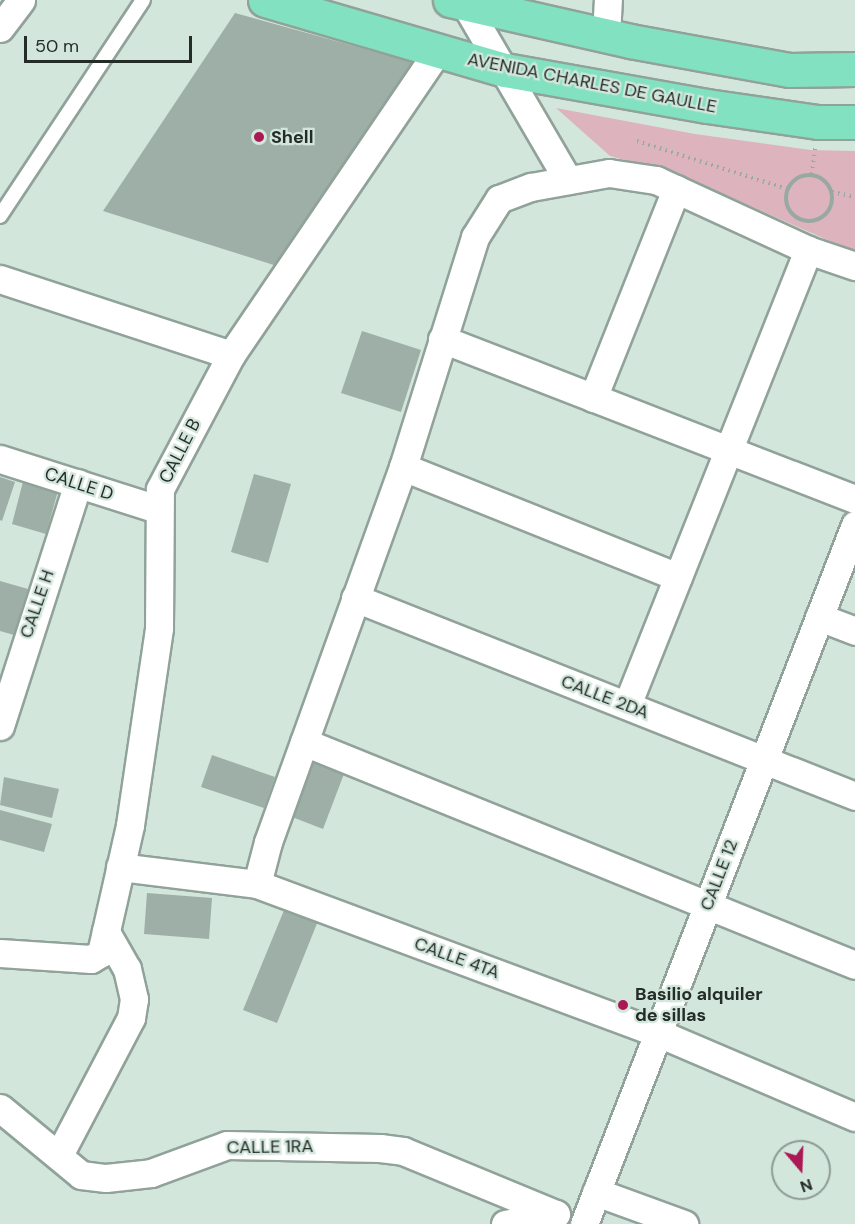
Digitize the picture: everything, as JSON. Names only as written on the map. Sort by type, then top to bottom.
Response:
[{"type":"main road","name":"AVENIDA CHARLES DE GAULLE","points":[[265,0],[505,70],[729,109],[818,122],[855,122]]},
{"type":"main road","points":[[460,2],[606,36],[789,70],[855,69]]},
{"type":"street","points":[[0,28],[21,0]]},
{"type":"street","points":[[606,36],[608,0]]},
{"type":"street","points":[[460,2],[505,70],[568,180]]},
{"type":"street","name":"CALLE B","points":[[104,942],[120,867],[159,628],[158,509],[160,489],[231,355],[437,52]]},
{"type":"street","points":[[257,884],[304,742],[403,467],[475,237],[499,199],[531,187],[609,173],[656,180],[808,250],[855,266]]},
{"type":"street","points":[[593,398],[676,189]]},
{"type":"street","points":[[627,705],[808,250]]},
{"type":"street","points":[[0,279],[231,355]]},
{"type":"street","points":[[442,339],[855,500]]},
{"type":"street","name":"CALLE D","points":[[0,459],[158,509]]},
{"type":"street","points":[[403,467],[678,577]]},
{"type":"street","name":"CALLE H","points":[[0,726],[10,651],[78,483]]},
{"type":"street","name":"CALLE 12","points":[[589,1210],[855,525]]},
{"type":"street","name":"CALLE 2DA","points":[[355,598],[855,796]]},
{"type":"street","points":[[819,617],[855,631]]},
{"type":"street","points":[[304,742],[855,966]]},
{"type":"street","name":"CALLE 4TA","points":[[120,867],[257,884],[658,1033],[855,1117]]},
{"type":"street","points":[[0,953],[91,959],[104,942],[127,969],[134,999],[131,1018],[59,1155]]},
{"type":"street","name":"CALLE 1RA","points":[[0,1108],[81,1174],[106,1178],[152,1173],[227,1145],[380,1148],[403,1151],[556,1214]]},
{"type":"street","points":[[505,1224],[589,1210],[684,1224]]},
{"type":"lane","points":[[0,216],[143,0]]},
{"type":"path","points":[[638,141],[787,189]]},
{"type":"path","points":[[812,174],[822,178],[832,192],[832,201],[824,216],[807,221],[788,207],[787,189],[793,180],[812,174]]},
{"type":"path","points":[[832,192],[855,197]]},
{"type":"shaded area","points":[[556,108],[695,134],[811,150],[855,151],[855,252],[677,174],[610,156]]},
{"type":"building","name":"Shell","points":[[235,13],[415,63],[277,266],[103,211]]},
{"type":"building","points":[[362,331],[421,350],[401,412],[341,393]]},
{"type":"building","points":[[254,474],[291,484],[268,563],[231,552]]},
{"type":"building","points":[[0,477],[15,482],[2,521],[0,520]]},
{"type":"building","points":[[24,478],[59,487],[46,534],[12,524]]},
{"type":"building","points":[[0,581],[28,589],[14,635],[0,631]]},
{"type":"building","points":[[316,754],[347,766],[323,829],[292,817]]},
{"type":"building","points":[[212,755],[275,777],[264,808],[201,787]]},
{"type":"building","points":[[4,777],[59,789],[52,818],[0,805]]},
{"type":"building","points":[[0,810],[52,824],[44,852],[0,840]]},
{"type":"building","points":[[147,893],[212,898],[209,939],[144,934]]},
{"type":"building","points":[[287,903],[320,916],[277,1023],[243,1010]]},
{"type":"place","name":"Shell","points":[[259,137]]},
{"type":"place","name":"Basilio alquiler de sillas","points":[[623,1005]]}]
